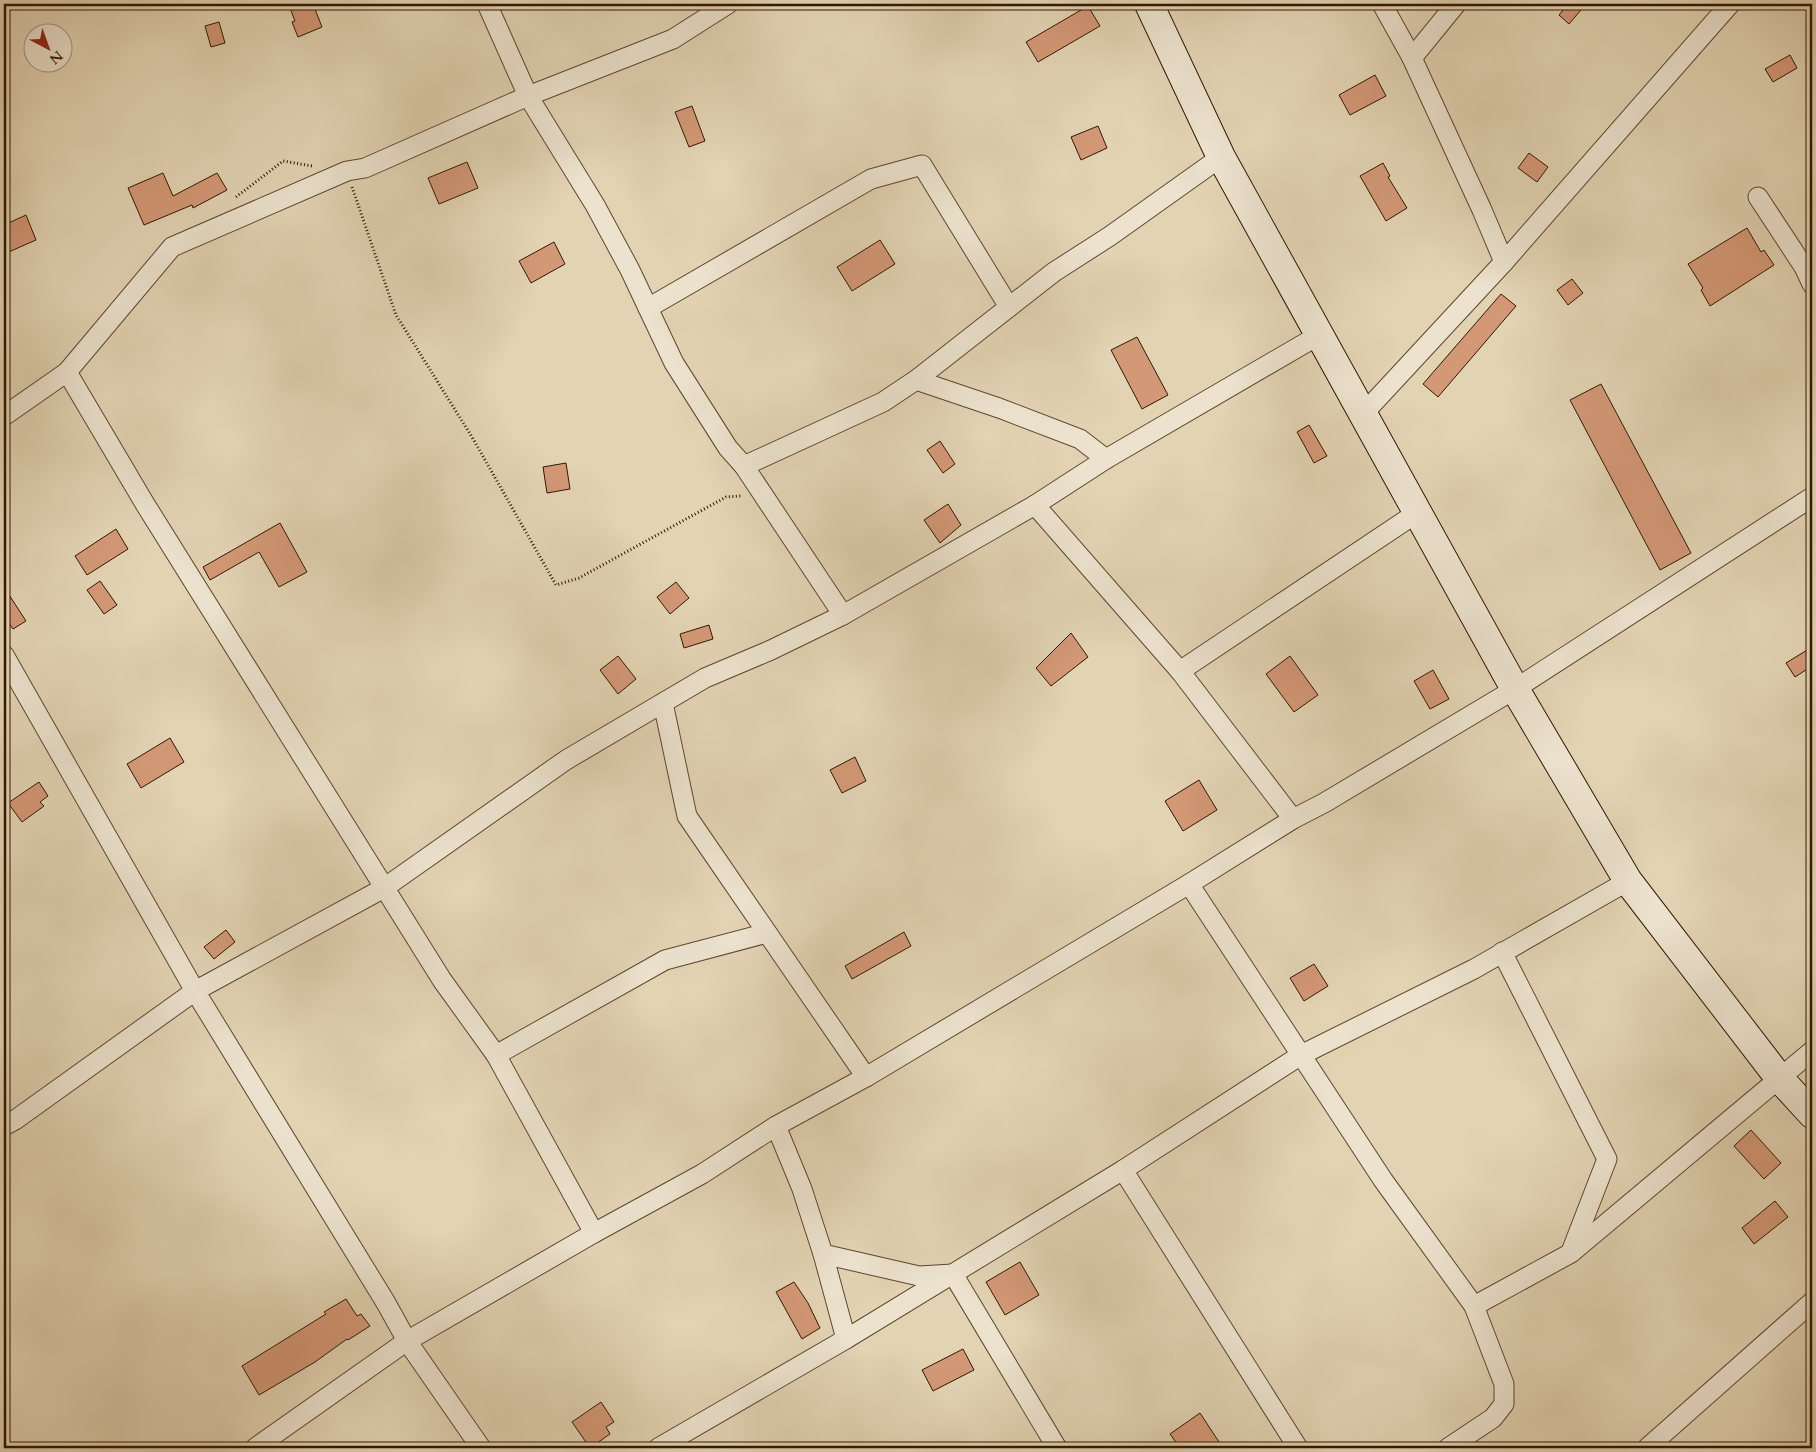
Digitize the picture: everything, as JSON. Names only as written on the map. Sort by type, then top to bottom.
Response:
[{"type":"street","points":[[487,4],[528,96],[595,205],[674,363],[728,448],[744,466],[842,615]]},
{"type":"street","points":[[4,416],[66,372],[172,247],[347,171],[365,168],[528,96],[673,39],[728,4]]},
{"type":"street","points":[[1149,4],[1221,157],[1515,689],[1628,881],[1780,1079],[1812,1114]]},
{"type":"street","points":[[1382,4],[1412,58],[1504,262]]},
{"type":"street","points":[[1412,58],[1456,4]]},
{"type":"street","points":[[1363,414],[1504,262],[1730,4]]},
{"type":"street","points":[[744,466],[883,402],[916,380],[1054,272],[1110,236],[1221,157]]},
{"type":"street","points":[[648,308],[870,179],[922,166],[1009,307]]},
{"type":"street","points":[[1758,197],[1804,267],[1812,284]]},
{"type":"street","points":[[4,1126],[195,991],[384,888],[566,760],[705,678],[771,650],[842,615],[1035,505],[1106,459],[1319,335]]},
{"type":"street","points":[[66,372],[150,512],[442,980],[496,1054],[594,1233]]},
{"type":"street","points":[[916,380],[999,408],[1080,439],[1106,459]]},
{"type":"street","points":[[255,1448],[407,1341],[594,1233],[702,1174],[776,1126],[866,1078],[1189,884],[1293,819],[1333,798],[1515,689],[1812,498]]},
{"type":"street","points":[[1035,505],[1180,671],[1293,819]]},
{"type":"street","points":[[1180,671],[1418,512]]},
{"type":"street","points":[[4,655],[195,991],[386,1303],[407,1341],[481,1448]]},
{"type":"street","points":[[663,703],[687,816],[866,1078]]},
{"type":"street","points":[[658,1448],[846,1339],[953,1274],[1123,1170],[1301,1055],[1474,969],[1628,881]]},
{"type":"street","points":[[1189,884],[1383,1180],[1474,1306],[1504,1384],[1504,1404],[1492,1418],[1448,1448]]},
{"type":"street","points":[[496,1054],[665,960],[767,933]]},
{"type":"street","points":[[1502,952],[1607,1159],[1571,1253]]},
{"type":"street","points":[[1474,1306],[1571,1253],[1812,1051]]},
{"type":"street","points":[[776,1126],[802,1189],[823,1254],[846,1339]]},
{"type":"street","points":[[1123,1170],[1298,1448]]},
{"type":"street","points":[[823,1254],[920,1276],[953,1274]]},
{"type":"street","points":[[953,1274],[1057,1448]]},
{"type":"street","points":[[1647,1448],[1812,1302]]},
{"type":"path","points":[[236,198],[283,161],[347,171],[396,315],[472,437],[556,585],[579,578],[726,497],[762,493]]},
{"type":"building","points":[[299,4],[313,4],[322,27],[298,37],[292,22],[295,21],[290,8]]},
{"type":"building","points":[[1568,4],[1586,4],[1569,24],[1559,15]]},
{"type":"building","points":[[1088,6],[1100,26],[1038,62],[1026,42]]},
{"type":"building","points":[[219,22],[225,43],[211,47],[205,26]]},
{"type":"building","points":[[1790,55],[1797,68],[1773,82],[1765,69]]},
{"type":"building","points":[[1375,75],[1386,96],[1350,115],[1339,95]]},
{"type":"building","points":[[692,106],[705,141],[689,147],[675,112]]},
{"type":"building","points":[[1098,126],[1107,148],[1081,160],[1071,137]]},
{"type":"building","points":[[1529,153],[1548,167],[1537,182],[1518,168]]},
{"type":"building","points":[[467,162],[478,188],[439,204],[428,178]]},
{"type":"building","points":[[1383,163],[1390,176],[1388,177],[1407,208],[1386,221],[1360,176]]},
{"type":"building","points":[[163,173],[173,196],[217,173],[227,190],[193,208],[192,205],[144,225],[128,188]]},
{"type":"building","points":[[26,215],[36,240],[4,254],[4,225]]},
{"type":"building","points":[[1747,228],[1761,252],[1764,250],[1774,265],[1710,306],[1701,290],[1703,288],[1688,264]]},
{"type":"building","points":[[880,240],[895,264],[852,291],[837,267]]},
{"type":"building","points":[[554,242],[565,264],[531,283],[519,261]]},
{"type":"building","points":[[1572,279],[1583,293],[1568,305],[1557,290]]},
{"type":"building","points":[[1501,294],[1516,306],[1438,397],[1423,384]]},
{"type":"building","points":[[1137,337],[1168,395],[1142,409],[1111,350]]},
{"type":"building","points":[[1601,384],[1691,553],[1660,570],[1570,400]]},
{"type":"building","points":[[1309,425],[1327,456],[1314,463],[1297,432]]},
{"type":"building","points":[[940,441],[955,464],[943,473],[927,450]]},
{"type":"building","points":[[566,463],[570,489],[547,493],[543,467]]},
{"type":"building","points":[[948,504],[961,525],[940,543],[924,520]]},
{"type":"building","points":[[280,523],[307,572],[279,587],[259,552],[210,580],[203,567]]},
{"type":"building","points":[[116,529],[128,549],[87,575],[75,556]]},
{"type":"building","points":[[100,581],[117,605],[104,614],[87,590]]},
{"type":"building","points":[[676,582],[689,598],[670,614],[657,597]]},
{"type":"building","points":[[4,587],[26,621],[13,629],[4,616]]},
{"type":"building","points":[[709,625],[713,639],[684,648],[680,634]]},
{"type":"building","points":[[1071,633],[1088,657],[1051,686],[1036,668]]},
{"type":"building","points":[[1812,647],[1812,666],[1795,677],[1786,663]]},
{"type":"building","points":[[618,656],[636,679],[618,694],[600,670]]},
{"type":"building","points":[[1290,656],[1318,695],[1294,712],[1266,674]]},
{"type":"building","points":[[1433,670],[1449,699],[1430,709],[1414,681]]},
{"type":"building","points":[[170,738],[184,762],[141,788],[127,764]]},
{"type":"building","points":[[855,757],[866,781],[842,793],[830,770]]},
{"type":"building","points":[[1199,780],[1217,810],[1183,831],[1165,801]]},
{"type":"building","points":[[39,782],[48,796],[40,802],[44,806],[22,822],[8,803]]},
{"type":"building","points":[[226,930],[235,942],[214,959],[204,947]]},
{"type":"building","points":[[904,932],[911,946],[852,979],[845,966]]},
{"type":"building","points":[[1314,964],[1328,986],[1304,1001],[1290,978]]},
{"type":"building","points":[[1751,1130],[1781,1163],[1764,1179],[1734,1146]]},
{"type":"building","points":[[1775,1201],[1788,1217],[1754,1244],[1742,1228]]},
{"type":"building","points":[[1020,1262],[1039,1295],[1005,1315],[986,1282]]},
{"type":"building","points":[[794,1282],[808,1303],[820,1328],[802,1339],[776,1292]]},
{"type":"building","points":[[346,1299],[357,1316],[361,1314],[370,1326],[347,1339],[315,1362],[259,1395],[242,1366],[326,1314],[324,1312]]},
{"type":"building","points":[[963,1349],[974,1370],[933,1391],[922,1370]]},
{"type":"building","points":[[601,1402],[614,1422],[606,1427],[610,1434],[590,1448],[572,1422]]},
{"type":"building","points":[[1200,1413],[1223,1448],[1180,1448],[1170,1434]]}]
